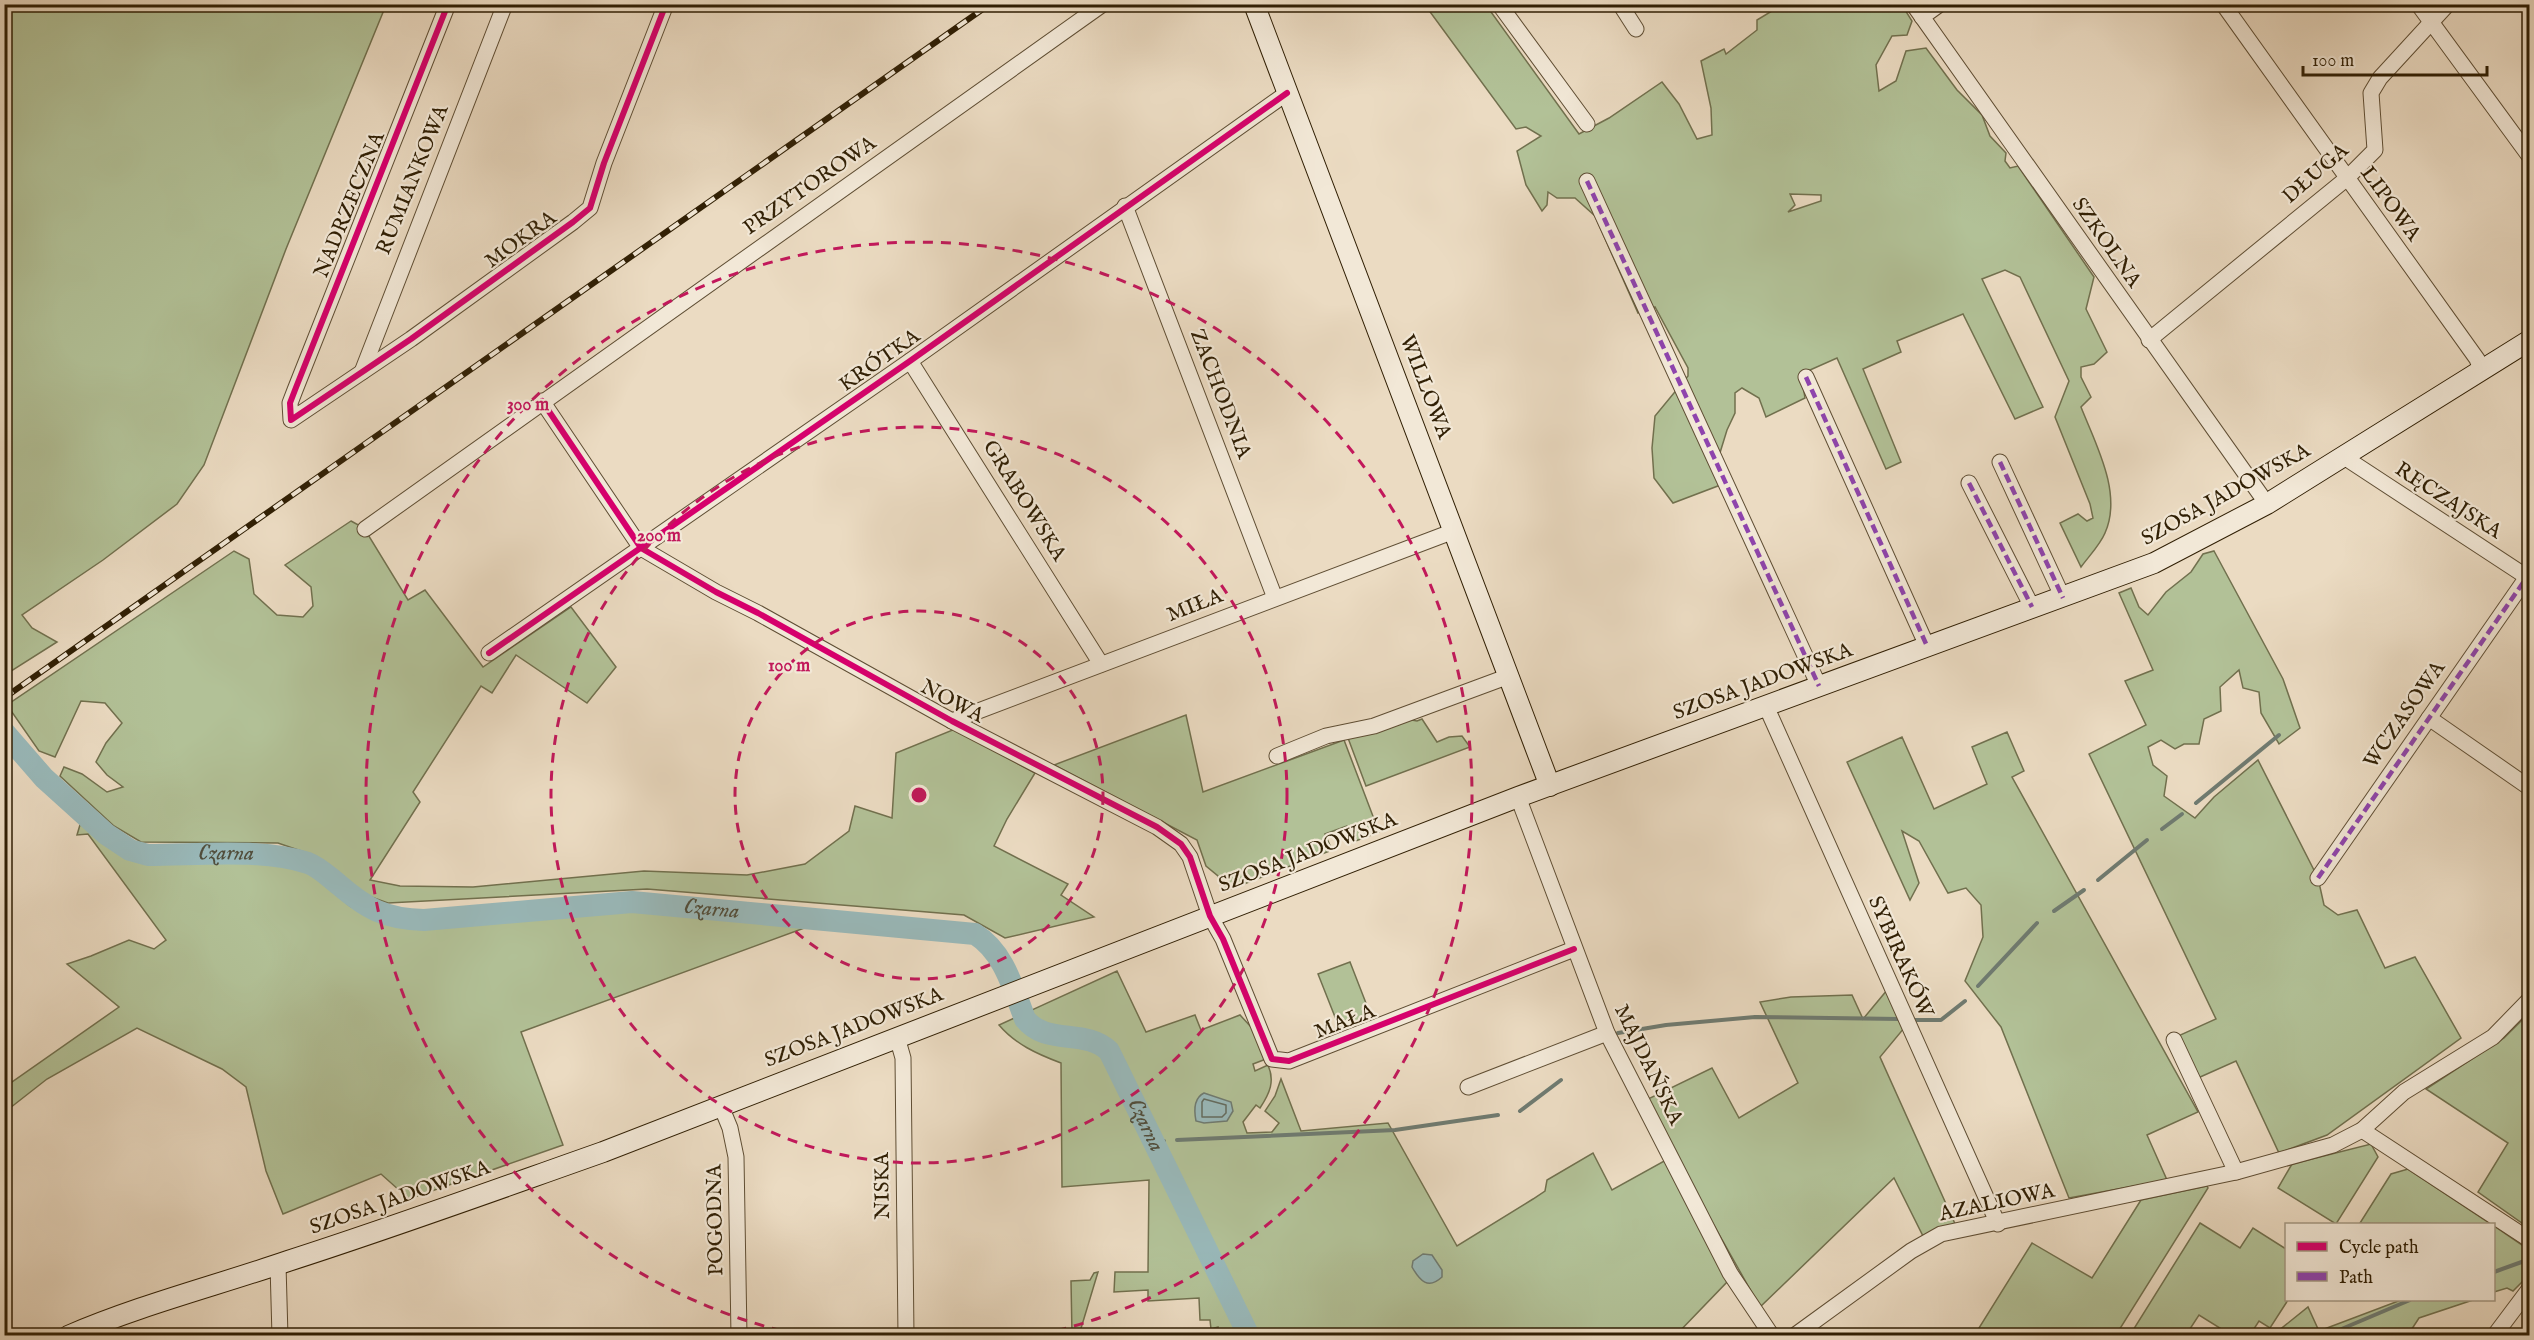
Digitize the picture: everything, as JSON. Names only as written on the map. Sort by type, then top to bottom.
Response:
[{"type":"main road","name":"WILLOWA","points":[[1254,4],[1550,786]]},
{"type":"main road","name":"SZOSA JADOWSKA","points":[[68,1335],[460,1203],[721,1106],[1518,797],[2154,563],[2266,504],[2529,340]]},
{"type":"street","name":"NADRZECZNA","points":[[291,420],[290,403],[448,4]]},
{"type":"street","name":"RUMIANKOWA","points":[[362,372],[506,4]]},
{"type":"street","name":"MOKRA","points":[[291,420],[362,372],[590,208],[603,163],[666,4]]},
{"type":"street","name":"PRZYTOROWA","points":[[364,529],[1103,4]]},
{"type":"street","points":[[1499,4],[1587,124]]},
{"type":"street","points":[[1620,4],[1636,28]]},
{"type":"street","points":[[1917,11],[1940,4]]},
{"type":"street","name":"LIPOWA","points":[[2223,4],[2477,359],[2481,370]]},
{"type":"street","points":[[2418,4],[2529,157]]},
{"type":"street","name":"DŁUGA","points":[[2150,340],[2346,179],[2375,150],[2371,93],[2380,78],[2448,4]]},
{"type":"street","name":"SZKOLNA","points":[[1917,11],[2266,504]]},
{"type":"street","name":"KRÓTKA","points":[[489,653],[909,361],[1287,93]]},
{"type":"street","points":[[1587,181],[1819,686]]},
{"type":"street","name":"ZACHODNIA","points":[[1125,206],[1275,598]]},
{"type":"street","name":"GRABOWSKA","points":[[909,361],[1101,664]]},
{"type":"street","points":[[1806,377],[1927,646]]},
{"type":"street","points":[[542,401],[641,548]]},
{"type":"street","name":"RĘCZAJSKA","points":[[2344,457],[2528,578]]},
{"type":"street","points":[[2000,462],[2063,598]]},
{"type":"street","points":[[1970,483],[2032,608]]},
{"type":"street","name":"MIŁA","points":[[952,721],[1454,531]]},
{"type":"street","name":"NOWA","points":[[641,548],[716,592],[952,721],[1176,840],[1186,850],[1192,863],[1210,916]]},
{"type":"street","name":"WCZASOWA","points":[[2318,878],[2528,578]]},
{"type":"street","points":[[1277,756],[1326,736],[1374,726],[1509,676]]},
{"type":"street","name":"SYBIRAKÓW","points":[[1766,706],[1998,1224]]},
{"type":"street","points":[[2429,718],[2529,788]]},
{"type":"street","name":"MAJDAŃSKA","points":[[1518,797],[1607,1033],[1730,1273],[1772,1335]]},
{"type":"street","name":"MAŁA","points":[[1210,916],[1223,939],[1270,1056],[1279,1061],[1289,1061],[1574,949]]},
{"type":"street","name":"AZALIOWA","points":[[1794,1335],[1911,1251],[1941,1234],[1998,1224],[2236,1172],[2333,1145],[2362,1130],[2404,1092],[2493,1037],[2529,999]]},
{"type":"street","points":[[1468,1087],[1607,1033]]},
{"type":"street","name":"NISKA","points":[[897,1037],[903,1058],[906,1335]]},
{"type":"street","points":[[2174,1040],[2236,1172]]},
{"type":"street","name":"POGODNA","points":[[721,1106],[730,1128],[736,1157],[739,1335]]},
{"type":"street","points":[[2362,1130],[2529,1240]]},
{"type":"street","points":[[278,1265],[280,1335]]},
{"type":"street","points":[[2494,1335],[2529,1288]]},
{"type":"green space","points":[[4,5],[386,5],[286,249],[204,465],[177,504],[103,560],[22,615],[32,628],[57,642],[5,675]]},
{"type":"green space","points":[[1425,5],[1486,5],[1579,134],[1609,118],[1662,82],[1679,104],[1697,139],[1712,135],[1711,108],[1701,61],[1724,49],[1726,54],[1757,30],[1757,20],[1782,5],[1902,5],[1912,21],[1907,35],[1892,36],[1876,65],[1879,91],[1896,81],[1906,51],[1926,48],[1957,90],[1982,115],[1990,136],[2006,153],[2005,161],[2010,168],[2018,166],[2094,277],[2086,309],[2107,352],[2094,364],[2081,367],[2081,377],[2091,397],[2081,407],[2105,468],[2111,502],[2110,518],[2097,546],[2081,567],[2060,523],[2078,514],[2087,521],[2093,518],[2090,504],[2055,417],[2069,381],[2020,277],[2005,270],[1982,279],[2043,407],[2015,419],[1963,314],[1897,341],[1901,352],[1863,369],[1901,462],[1886,469],[1837,358],[1801,374],[1805,398],[1766,417],[1759,398],[1742,388],[1735,393],[1735,413],[1719,456],[1731,481],[1673,503],[1654,478],[1652,448],[1655,416],[1688,376],[1688,368],[1655,307],[1638,313],[1595,216],[1575,198],[1557,198],[1548,192],[1547,205],[1542,211],[1526,185],[1517,151],[1541,136],[1526,127],[1516,129]],"holes":[[[1790,194],[1821,195],[1821,201],[1788,212],[1795,205]]]},
{"type":"green space","points":[[351,521],[364,528],[408,600],[425,590],[483,667],[571,607],[616,667],[587,703],[516,655],[492,693],[481,686],[413,792],[420,802],[370,880],[400,886],[473,887],[644,871],[747,875],[805,864],[849,831],[855,806],[892,818],[896,753],[955,729],[1035,773],[1007,819],[994,846],[1068,884],[1061,895],[1094,917],[1005,938],[964,915],[647,889],[388,903],[360,893],[304,852],[278,843],[141,842],[114,826],[60,776],[64,767],[82,774],[107,792],[123,787],[107,775],[96,762],[106,743],[122,723],[105,703],[81,701],[55,757],[39,751],[7,705],[234,551],[249,559],[254,594],[277,615],[303,617],[313,606],[311,587],[285,565]]},
{"type":"green space","points":[[2214,551],[2283,679],[2300,728],[2279,744],[2261,713],[2259,692],[2243,688],[2239,670],[2220,687],[2221,711],[2204,719],[2199,744],[2184,744],[2175,749],[2161,740],[2148,747],[2153,765],[2167,776],[2164,796],[2195,818],[2214,797],[2258,760],[2318,878],[2324,905],[2338,915],[2357,910],[2385,968],[2415,957],[2461,1038],[2327,1135],[2279,1153],[2236,1061],[2198,1078],[2178,1036],[2216,1019],[2089,754],[2146,725],[2125,681],[2153,670],[2119,593],[2131,588],[2139,607],[2148,615],[2166,592],[2191,572],[2203,554]]},
{"type":"green space","points":[[1186,715],[1203,792],[1344,740],[1379,832],[1353,842],[1347,826],[1325,834],[1332,850],[1223,892],[1218,876],[1206,866],[1197,840],[1054,765]]},
{"type":"green space","points":[[1406,719],[1417,721],[1422,719],[1437,742],[1449,737],[1462,736],[1470,747],[1366,786],[1348,738]]},
{"type":"green space","points":[[2007,732],[2024,771],[2012,777],[2198,1112],[2147,1135],[2167,1180],[2069,1198],[2001,1027],[1965,981],[1983,937],[1981,905],[1966,888],[1948,893],[1919,841],[1902,831],[1919,883],[1910,900],[1847,762],[1902,737],[1934,809],[1987,784],[1972,747]]},
{"type":"green space","points":[[82,818],[127,855],[143,862],[283,863],[305,869],[350,906],[372,917],[397,925],[424,927],[632,908],[818,923],[521,1032],[563,1145],[409,1199],[381,1174],[283,1214],[266,1171],[246,1087],[222,1069],[137,1028],[47,1079],[10,1108],[5,1106],[5,1087],[119,1007],[67,964],[129,940],[154,949],[166,940],[88,834],[77,835]]},
{"type":"green space","points":[[1350,962],[1371,1016],[1339,1027],[1318,974]]},
{"type":"green space","points":[[1117,971],[1146,1032],[1195,1015],[1201,1030],[1240,1015],[1252,1028],[1266,1059],[1253,1064],[1255,1071],[1268,1065],[1271,1082],[1269,1092],[1260,1108],[1256,1105],[1243,1122],[1247,1133],[1272,1132],[1279,1123],[1265,1111],[1275,1096],[1281,1079],[1301,1131],[1388,1123],[1457,1246],[1545,1191],[1547,1180],[1593,1153],[1612,1190],[1666,1160],[1727,1282],[1676,1335],[1218,1335],[1218,1327],[1211,1329],[1210,1320],[1200,1320],[1199,1298],[1148,1301],[1148,1290],[1114,1292],[1115,1272],[1148,1272],[1149,1180],[1062,1187],[1061,1063],[1027,1048],[999,1025]]},
{"type":"green space","points":[[1888,989],[1905,1027],[1880,1057],[1956,1226],[1923,1236],[1894,1178],[1760,1307],[1698,1197],[1648,1099],[1712,1068],[1739,1118],[1798,1083],[1760,1002],[1791,997],[1852,995],[1863,1019]]},
{"type":"green space","points":[[2529,1013],[2529,1228],[2478,1192],[2508,1143],[2426,1089],[2504,1038]]},
{"type":"green space","points":[[2371,1144],[2378,1157],[2337,1223],[2278,1188],[2292,1164]]},
{"type":"green space","points":[[2408,1169],[2489,1223],[2360,1223],[2391,1174]]},
{"type":"green space","points":[[2207,1186],[2208,1188],[2116,1335],[1974,1336],[2032,1243],[2092,1278],[2141,1200]]},
{"type":"green space","points":[[2200,1223],[2240,1248],[2253,1228],[2285,1248],[2285,1301],[2287,1301],[2270,1328],[2259,1321],[2250,1335],[2231,1335],[2199,1315],[2186,1335],[2130,1335]]},
{"type":"green space","points":[[2495,1227],[2529,1250],[2529,1275],[2513,1291],[2507,1288],[2495,1292]]},
{"type":"green space","points":[[1098,1272],[1079,1335],[1072,1335],[1071,1281],[1090,1280],[1094,1273]]},
{"type":"green space","points":[[2398,1301],[2470,1301],[2419,1318],[2408,1335],[2273,1335],[2308,1307],[2319,1331]]},
{"type":"water","points":[[1204,1093],[1231,1102],[1233,1111],[1227,1121],[1204,1123],[1196,1121],[1197,1101]]},
{"type":"water","points":[[1423,1254],[1432,1255],[1442,1270],[1442,1277],[1433,1283],[1421,1280],[1412,1267],[1413,1261]]},
{"type":"waterway","name":"Czarna","points":[[4,732],[44,778],[106,834],[130,850],[148,855],[229,853],[290,858],[308,863],[324,872],[348,893],[387,915],[424,920],[632,902],[975,934],[985,942],[1000,961],[1012,983],[1025,1019],[1034,1027],[1054,1035],[1089,1040],[1109,1051],[1249,1336]]},
{"type":"waterway","points":[[2196,803],[2279,735]]},
{"type":"waterway","points":[[2162,829],[2182,814]]},
{"type":"waterway","points":[[2098,880],[2147,840]]},
{"type":"waterway","points":[[2054,911],[2084,890]]},
{"type":"waterway","points":[[1978,986],[2037,923]]},
{"type":"waterway","points":[[1913,1020],[1941,1020],[1965,1001]]},
{"type":"waterway","points":[[1618,1033],[1666,1025],[1755,1017],[1899,1019]]},
{"type":"waterway","points":[[1520,1111],[1561,1080]]},
{"type":"waterway","points":[[1177,1140],[1395,1130],[1498,1115]]},
{"type":"waterway","points":[[1155,1142],[1164,1141]]},
{"type":"waterway","points":[[2495,1272],[2530,1259]]},
{"type":"waterway","points":[[2325,1336],[2408,1301]]},
{"type":"railway","points":[[4,698],[990,4]]},
{"type":"marked path","points":[[1587,181],[1819,686]]},
{"type":"marked path","points":[[1806,377],[1927,646]]},
{"type":"marked path","points":[[2000,462],[2063,598]]},
{"type":"marked path","points":[[1969,483],[2032,607]]},
{"type":"marked path","points":[[2318,878],[2527,577]]},
{"type":"cycle path","points":[[448,4],[290,403],[291,420],[411,339],[590,208],[604,163],[666,4]]},
{"type":"cycle path","points":[[489,653],[910,361],[1287,93]]},
{"type":"cycle path","points":[[542,401],[641,548],[716,592],[952,721],[1157,827],[1181,844],[1190,857],[1210,916],[1223,939],[1272,1059],[1289,1061],[1574,949]]}]
